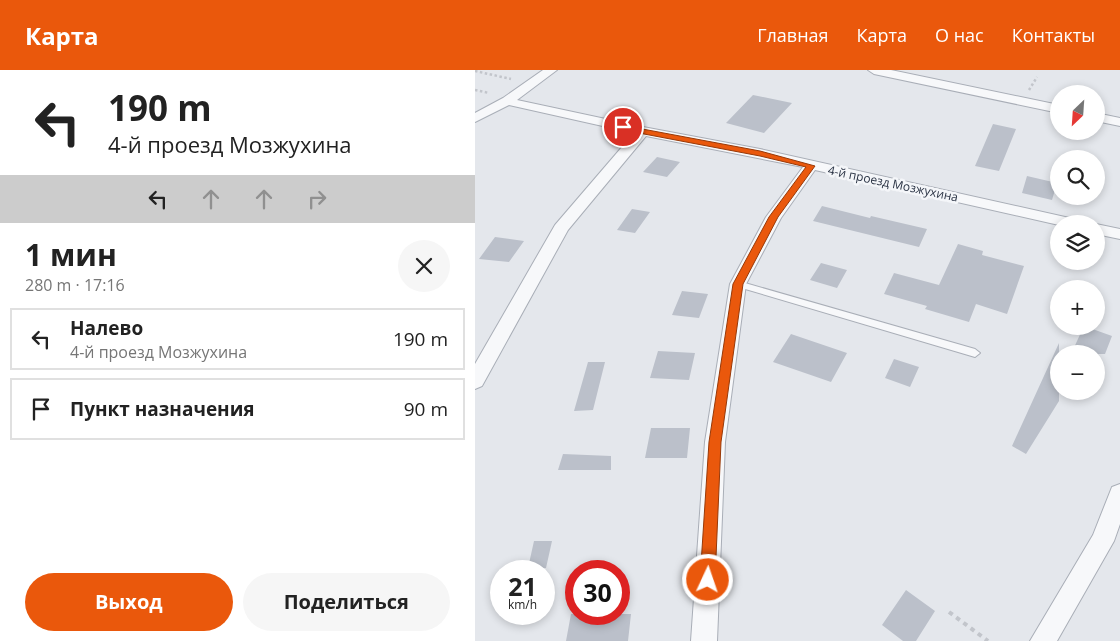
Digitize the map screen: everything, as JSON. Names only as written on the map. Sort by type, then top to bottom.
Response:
[{"type":"street","points":[[475,118],[507,101],[551,70]]},
{"type":"street","points":[[874,70],[1050,107]]},
{"type":"street","name":"4-й проезд Мозжухина","points":[[507,101],[643,132],[760,153],[1050,219]]},
{"type":"street","points":[[1105,117],[1118,118]]},
{"type":"street","points":[[475,381],[561,228],[643,132]]},
{"type":"street","points":[[704,641],[715,442],[738,284],[773,217],[811,166]]},
{"type":"street","points":[[1105,231],[1120,234]]},
{"type":"street","points":[[1043,641],[1102,541],[1120,494]]},
{"type":"lane","points":[[738,284],[975,354]]},
{"type":"path","points":[[475,71],[531,84]]},
{"type":"path","points":[[949,612],[988,641]]},
{"type":"building","points":[[753,95],[792,103],[764,133],[726,123]]},
{"type":"building","points":[[993,124],[1016,129],[999,171],[975,166]]},
{"type":"building","points":[[657,157],[680,162],[667,177],[643,172]]},
{"type":"building","points":[[1027,176],[1050,181],[1050,200],[1022,193]]},
{"type":"building","points":[[822,206],[927,229],[919,247],[813,221]]},
{"type":"building","points":[[632,209],[650,212],[635,233],[617,230]]},
{"type":"building","points":[[495,237],[524,241],[509,262],[479,259]]},
{"type":"building","points":[[958,244],[983,251],[982,255],[1024,266],[1007,314],[976,304],[969,322],[925,309],[927,306],[884,294],[894,273],[939,285]]},
{"type":"building","points":[[821,263],[847,270],[837,288],[810,280]]},
{"type":"building","points":[[682,291],[708,294],[699,318],[672,315]]},
{"type":"building","points":[[791,334],[847,353],[831,382],[773,362]]},
{"type":"building","points":[[1105,334],[1112,336],[1105,354],[1105,345],[1075,345],[1080,335]]},
{"type":"building","points":[[658,351],[695,353],[689,380],[650,378]]},
{"type":"building","points":[[894,359],[919,367],[910,387],[885,378]]},
{"type":"building","points":[[588,362],[605,362],[593,410],[574,411]]},
{"type":"building","points":[[1050,363],[1050,400],[1059,401],[1026,454],[1012,446]]},
{"type":"building","points":[[651,428],[690,428],[687,458],[645,458]]},
{"type":"building","points":[[563,454],[611,456],[611,470],[558,470]]},
{"type":"building","points":[[534,541],[552,541],[548,560],[530,560]]},
{"type":"building","points":[[906,590],[935,611],[916,641],[903,641],[882,625]]},
{"type":"building","points":[[569,625],[630,625],[628,641],[566,641]]},
{"type":"route","points":[[623,127],[760,153],[811,166],[773,217],[738,284],[715,442],[708,580]]}]
